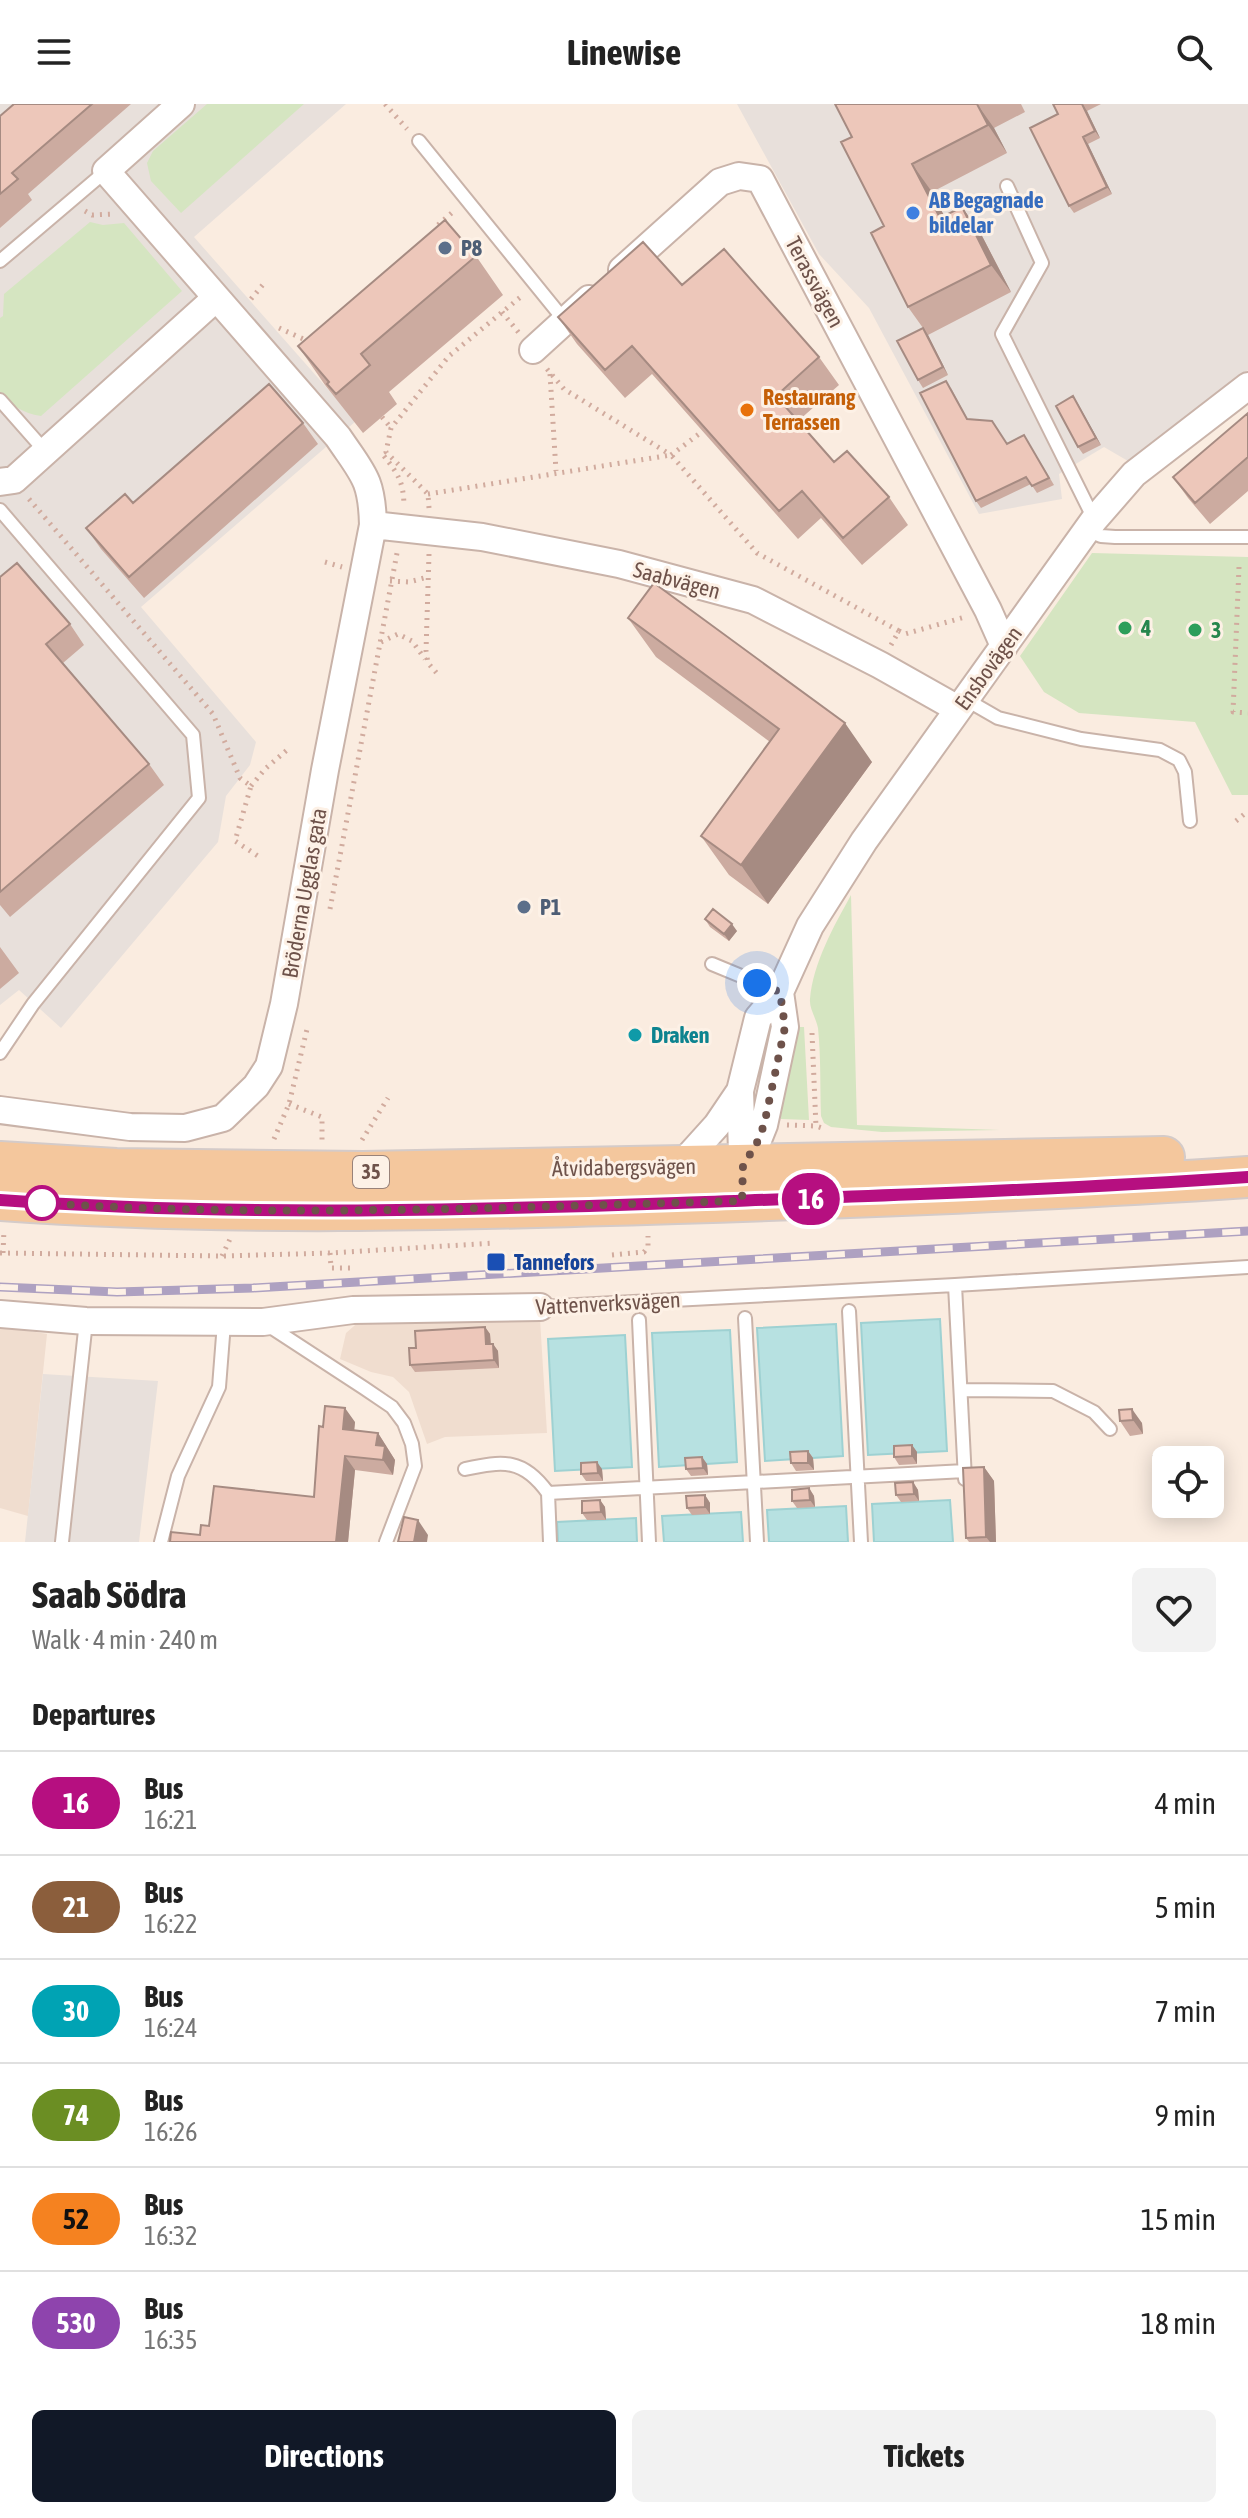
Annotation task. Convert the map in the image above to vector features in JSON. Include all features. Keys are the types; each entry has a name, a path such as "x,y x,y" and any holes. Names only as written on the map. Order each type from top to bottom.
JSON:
{"main road":[{"name":"Åtvidabergsvägen","path":"0,1162 241,1172 680,1166 743,1183 816,1164 1248,1155"},
{"name":"Åtvidabergsvägen","path":"2,1214 140,1208 347,1210 743,1183 1094,1188 1248,1177"}],"street":[{"path":"106,171 181,104"},
{"name":"Bröderna Ugglas gata","path":"0,1110 130,1127 185,1128 223,1118 256,1086 269,1066 284,1004 325,770 373,525 367,480 338,437 106,171"},
{"name":"Terassvägen","path":"533,350 720,182 739,176 760,179 988,610 1004,646"},
{"path":"0,482 14,480 216,298"},
{"name":"Ensbovägen","path":"743,1183 740,1091 758,1018 780,992 810,926 864,841 1090,525 1134,474 1248,386"},
{"name":"Saabvägen","path":"373,525 482,537 619,564 753,600 962,704"},
{"path":"743,1183 764,1125 785,1027 780,992"},
{"name":"Ensbovägen","path":"680,1166 717,1125 740,1091"},
{"name":"Vattenverksvägen","path":"0,1314 86,1321 224,1323 263,1322 353,1310 540,1307"}],"lane":[{"path":"419,141 565,321"},
{"path":"0,261 106,171"},
{"path":"1007,186 1042,263 1002,334 1090,525 1101,536 1248,537"},
{"path":"0,400 45,451"},
{"path":"0,510 193,735 199,798 33,1004 0,1053"},
{"path":"962,704 998,718 1081,739 1160,750 1179,760 1185,772 1190,821"},
{"path":"712,964 780,992"},
{"name":"Vattenverksvägen","path":"540,1307 1248,1267"},
{"path":"955,1285 966,1499"},
{"path":"849,1311 861,1542"},
{"path":"745,1318 757,1542"},
{"path":"639,1320 649,1542"},
{"path":"62,1542 86,1321"},
{"path":"263,1322 392,1407 404,1423 412,1444 415,1466 386,1542"},
{"path":"161,1542 178,1476 219,1387 224,1323"},
{"path":"962,1390 1053,1391 1094,1412 1110,1429"},
{"path":"465,1469 505,1462 528,1471 548,1493 550,1542"},
{"path":"548,1493 965,1471"}],"path":[{"path":"385,104 419,141"},
{"path":"428,663 428,494 386,452 391,428 449,356 536,284"},
{"path":"251,299 259,308"},
{"path":"502,312 564,389 671,455 757,553 905,634 988,610"},
{"path":"277,328 321,347"},
{"path":"550,373 556,472"},
{"path":"382,417 391,428"},
{"path":"428,494 671,455 703,431"},
{"path":"1239,567 1233,712 1248,713"},
{"path":"880,665 899,631"},
{"path":"380,642 398,634 412,641 440,677"},
{"path":"251,786 287,750"},
{"path":"1236,821 1248,811"},
{"path":"780,992 801,1008 811,1023 816,1164"},
{"path":"360,1144 388,1098"},
{"path":"289,1104 322,1117 322,1145"},
{"path":"2,1214 3,1253"},
{"path":"612,1255 644,1252 648,1247 648,1235"},
{"path":"330,1253 331,1268 355,1268"}],"shaded area":[{"path":"0,104 346,104 194,237 356,421 141,607 256,742 250,765 226,796 218,842 61,1028 19,990 0,1005"},
{"path":"737,104 1248,104 1248,370 1128,461 1104,447 1059,474 1062,499 979,514 869,308 819,254"},
{"path":"362,1319 540,1319 547,1433 445,1437 427,1444 409,1392 393,1377 340,1359 346,1333"},
{"path":"0,1326 47,1334 28,1516 0,1508"},
{"path":"43,1374 158,1381 139,1542 25,1542"}],"green space":[{"path":"207,104 304,104 181,213 151,181 147,163 153,151"},
{"path":"90,222 103,225 124,223 182,291 41,416 28,413 0,392 0,318 3,316 4,294"},
{"path":"1092,553 1248,557 1248,795 1232,795 1195,722 1079,713 1044,692 1020,656"},
{"path":"851,895 857,1125 1000,1130 882,1132 831,1127 824,1123 821,1116 818,1028 810,999 820,958"},
{"path":"796,1027 804,1027 809,1120 781,1119 779,1106"}],"water":[{"path":"940,1319 947,1451 868,1455 861,1323"},
{"path":"836,1324 843,1456 765,1461 757,1328"},
{"path":"730,1330 737,1462 659,1467 652,1333"},
{"path":"625,1335 632,1467 555,1471 548,1339"},
{"path":"950,1500 953,1542 874,1542 872,1504"},
{"path":"846,1506 848,1542 769,1542 767,1510"},
{"path":"741,1512 743,1542 664,1542 662,1516"},
{"path":"636,1518 637,1542 558,1542 557,1522"}],"building":[{"path":"14,104 92,104 12,173 18,179 0,194 0,116"},
{"name":"AB Begagnade bildelar","path":"835,104 977,104 988,125 912,164 940,218 962,207 991,265 908,307 871,233 884,226 841,142 852,137"},
{"path":"1053,104 1082,104 1095,131 1083,137 1107,187 1069,206 1030,128 1058,114"},
{"path":"445,220 476,256 361,354 370,365 336,394 298,346"},
{"name":"Restaurang Terrassen","path":"643,242 682,285 724,249 819,357 776,396 834,462 847,451 889,497 843,538 802,491 779,511 632,346 605,370 558,317"},
{"path":"923,328 943,367 918,380 897,341"},
{"path":"946,381 967,419 992,421 1007,444 1024,435 1049,478 1032,486 1026,477 976,501 920,393"},
{"path":"269,384 303,423 129,577 86,528 125,494 133,503"},
{"path":"1073,396 1096,438 1078,447 1056,406"},
{"path":"1248,413 1248,457 1195,503 1173,477"},
{"path":"17,563 70,624 46,644 149,764 0,892 0,577"},
{"path":"654,583 845,723 741,865 701,836 779,729 628,618"},
{"path":"713,909 732,924 724,934 705,919"},
{"path":"485,1327 486,1344 493,1344 494,1360 410,1365 409,1348 416,1348 415,1331"},
{"path":"325,1406 345,1408 343,1429 378,1433 376,1445 385,1446 383,1460 345,1456 336,1542 170,1542 171,1532 200,1535 201,1525 209,1526 214,1486 314,1497 319,1426 323,1427"},
{"path":"1132,1409 1133,1420 1120,1421 1119,1410"},
{"path":"912,1445 912,1456 894,1457 894,1446"},
{"path":"808,1451 808,1463 791,1463 790,1452"},
{"path":"702,1457 703,1468 686,1469 685,1458"},
{"path":"597,1462 598,1473 581,1474 581,1463"},
{"path":"984,1467 986,1537 966,1538 963,1468"},
{"path":"913,1482 914,1494 896,1495 895,1483"},
{"path":"809,1488 810,1500 792,1501 792,1490"},
{"path":"705,1495 705,1507 687,1508 686,1496"},
{"path":"600,1500 601,1512 582,1513 582,1501"},
{"path":"404,1517 418,1520 414,1542 398,1542"}],"railway":[{"path":"0,1287 117,1292 253,1288 1248,1231"}],"bus line":[{"name":"16","path":"0,1200 127,1208 498,1208 1094,1188 1248,1177"}],"place":[{"name":"AB Begagnade bildelar","path":"913,213"},
{"name":"P8","path":"445,248"},
{"name":"Restaurang Terrassen","path":"747,410"},
{"name":"4","path":"1125,628"},
{"name":"3","path":"1195,630"},
{"name":"P1","path":"524,907"},
{"name":"Draken","path":"635,1035"},
{"name":"Tannefors","path":"496,1262"}],"route":[{"path":"42,1203 148,1208 363,1210 742,1201 743,1165 764,1125 785,1027 780,992 757,983"}]}
